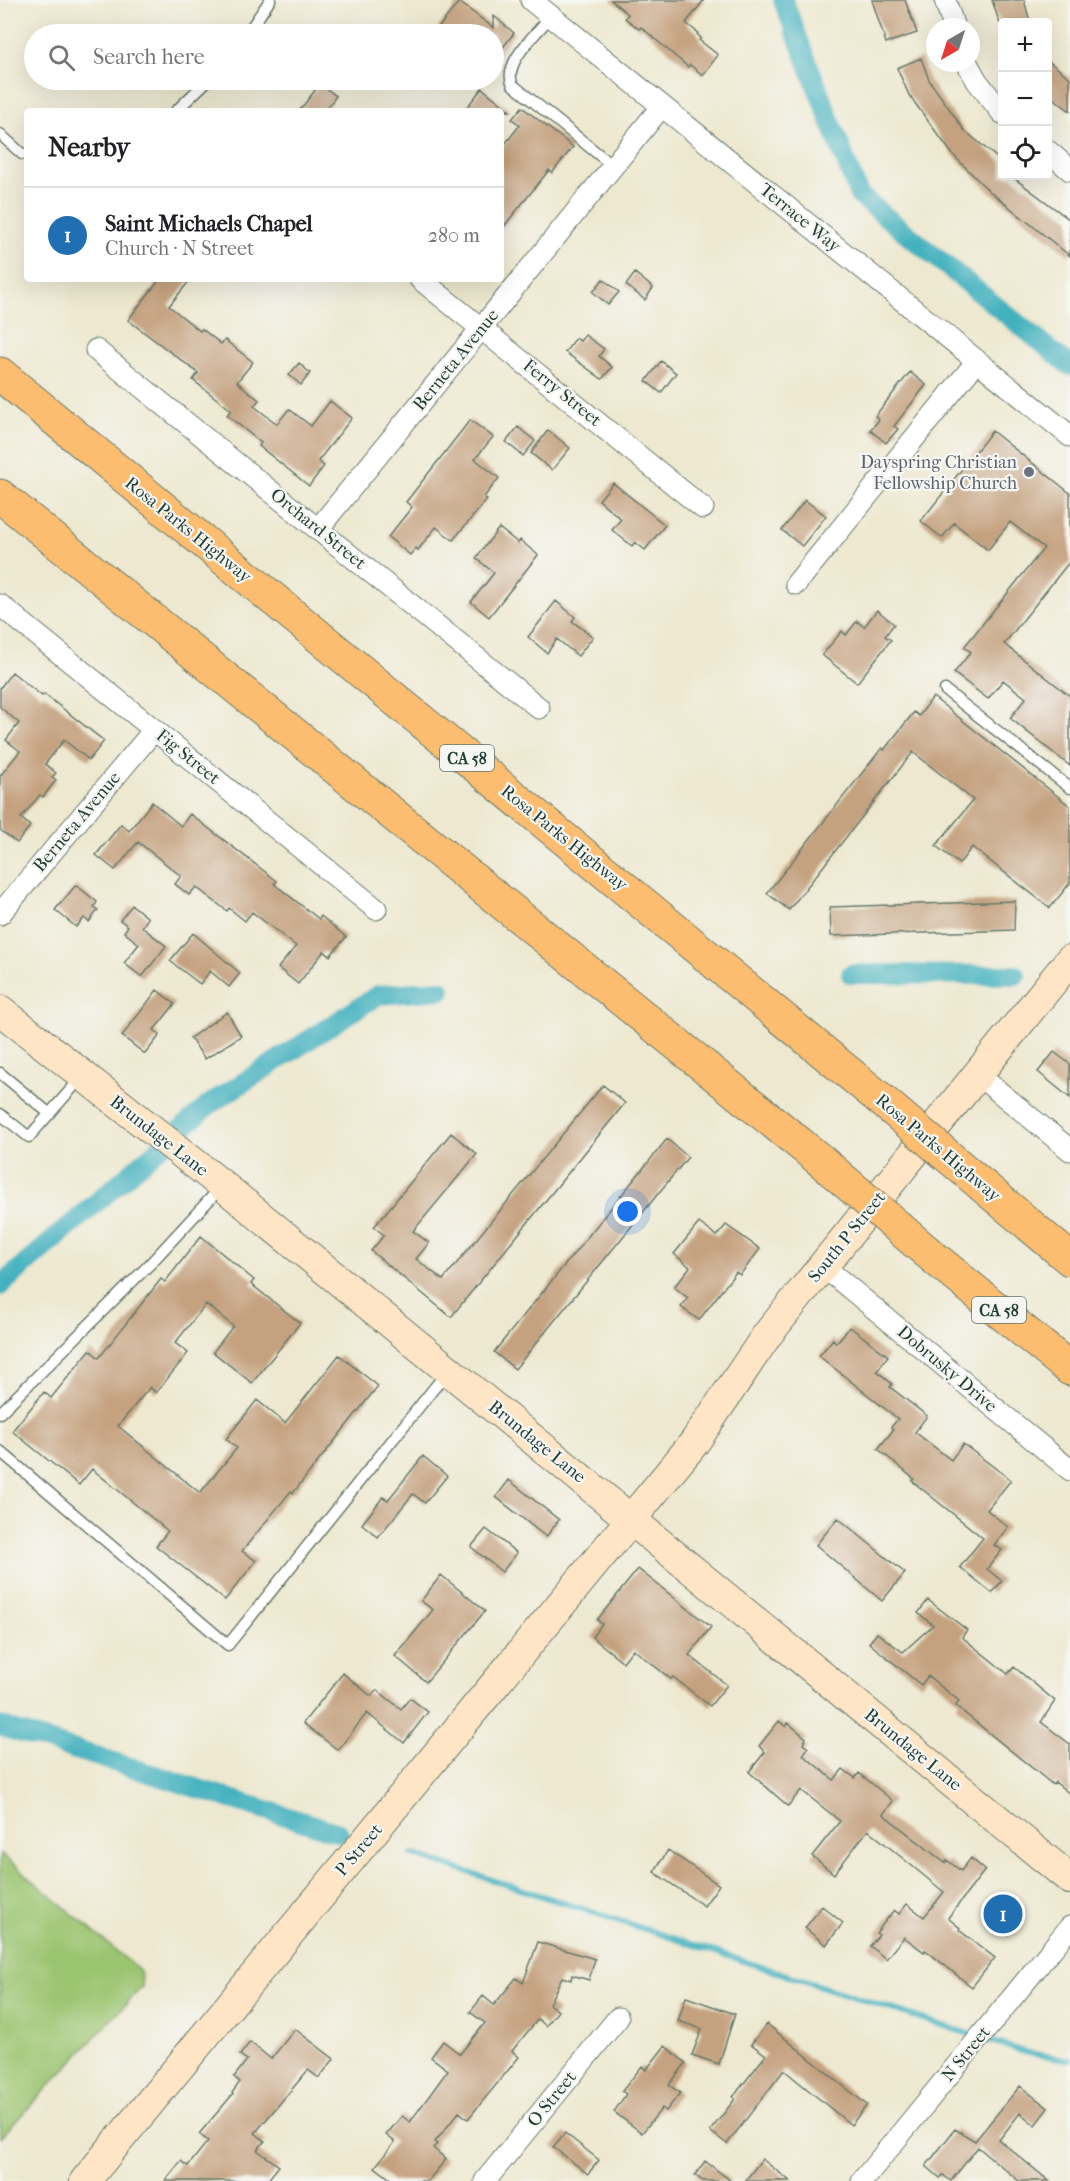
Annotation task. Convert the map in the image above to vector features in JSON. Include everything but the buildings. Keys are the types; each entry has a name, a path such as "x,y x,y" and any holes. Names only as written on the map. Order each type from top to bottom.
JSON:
{"highway":[{"path":"0,364 55,420"},
{"name":"Rosa Parks Highway","path":"0,374 878,1096 1070,1259"},
{"name":"CA 58","path":"0,496 820,1160 927,1252 1070,1369"}],"street":[{"name":"Terrace Way","path":"531,0 1070,436"},
{"path":"945,0 951,18"},
{"path":"972,72 998,108"},
{"name":"Berneta Avenue","path":"318,529 662,106"},
{"path":"1052,155 1070,170"},
{"name":"Ferry Street","path":"424,282 703,508"},
{"name":"Orchard Street","path":"96,350 539,708"},
{"path":"796,584 977,361"},
{"name":"Fig Street","path":"0,605 376,909"},
{"name":"Berneta Avenue","path":"0,914 154,730"},
{"name":"South P Street","path":"632,1519 694,1443 767,1335 1070,960"},
{"name":"Brundage Lane","path":"1,1012 222,1185 1070,1879"},
{"path":"977,1074 1070,1150"},
{"name":"Dobrusky Drive","path":"824,1267 1070,1470"},
{"name":"P Street","path":"86,2181 632,1519"},
{"name":"N Street","path":"871,2178 963,2057 1070,1927"},
{"name":"O Street","path":"485,2181 618,2018"}],"lane":[{"path":"254,24 270,0"},
{"path":"550,16 516,57 511,65 509,79 513,85 613,166"},
{"path":"179,108 198,90"},
{"path":"0,135 24,154"},
{"path":"945,690 1070,788"},
{"path":"0,1073 50,1114"},
{"path":"0,1114 29,1137 83,1076"},
{"path":"0,1413 149,1265 222,1185"},
{"path":"0,1451 228,1645 449,1370"}],"green space":[{"path":"0,1853 140,1971 142,1987 0,2138"}],"waterway":[{"path":"783,0 859,195 1070,366"},
{"path":"851,974 1016,975"},
{"path":"0,1286 210,1104 378,995 441,990"},
{"path":"0,1726 339,1833"},
{"path":"412,1854 1028,2053 1070,2060"}],"place":[{"name":"Dayspring Christian Fellowship Church","path":"1029,472"},
{"name":"Saint Michaels Chapel","path":"1003,1914"}]}
